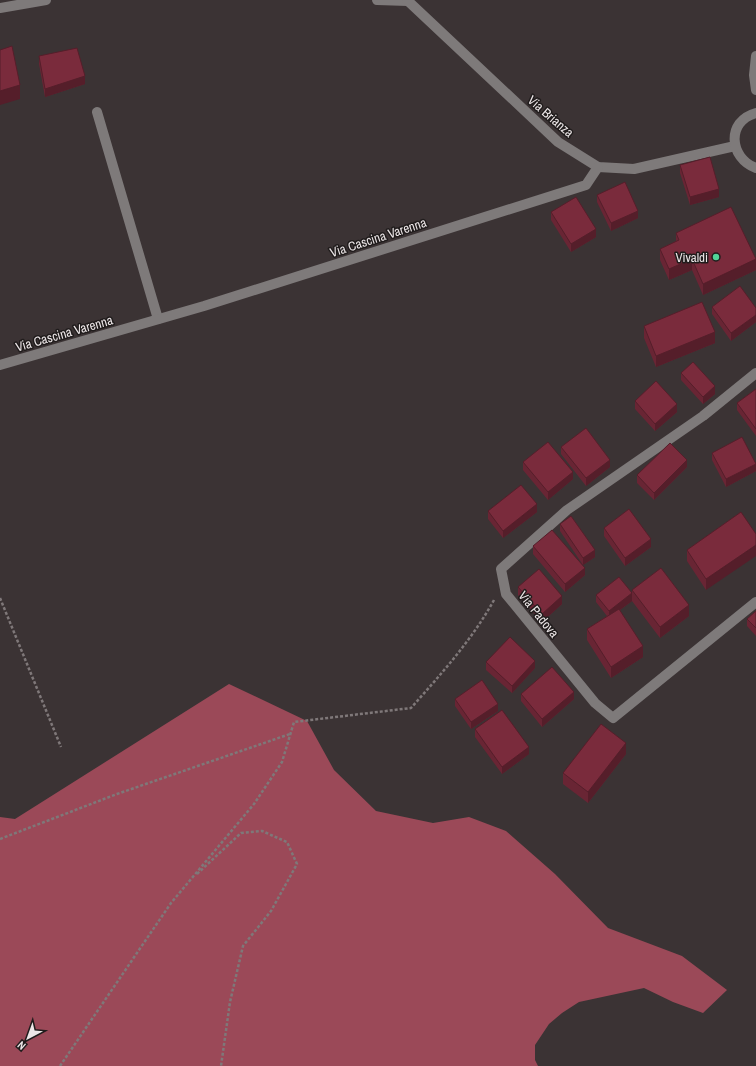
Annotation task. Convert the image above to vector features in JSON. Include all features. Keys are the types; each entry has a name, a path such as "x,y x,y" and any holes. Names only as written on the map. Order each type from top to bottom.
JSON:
{"street":[{"path":"0,8 46,0"},
{"path":"377,0 407,1"},
{"name":"Via Brianza","path":"407,1 558,142 598,167 634,169 735,146"},
{"path":"756,56 754,75 756,90"},
{"path":"97,112 158,319"},
{"path":"756,113 745,118 736,131 734,138 738,154 743,161 756,168"},
{"name":"Via Cascina Varenna","path":"0,365 204,306 586,185 598,167"},
{"path":"503,581 501,569 567,510 703,416 756,373"},
{"name":"Via Padova","path":"503,581 506,594 595,703 613,718 756,602"}],"path":[{"path":"60,1066 171,903 254,804 282,762 294,722 411,708 450,663 483,620 503,581"},
{"path":"0,598 61,748"},
{"path":"0,839 117,794 291,734"},
{"path":"190,881 241,834 262,831 287,842 298,864 270,911 243,946 230,1002 221,1066"}],"shaded area":[{"path":"229,684 307,721 334,770 376,811 433,823 469,817 506,831 555,874 608,928 682,956 727,990 703,1013 673,1002 644,988 579,1002 549,1024 535,1045 535,1060 538,1066 0,1066 0,817 15,819"}],"building":[{"path":"12,46 20,85 0,91 0,50"},
{"path":"77,48 85,76 45,89 39,56"},
{"path":"710,157 719,189 690,197 680,165"},
{"path":"625,182 638,211 611,223 597,195"},
{"path":"576,197 596,229 571,244 551,212"},
{"path":"731,207 756,259 703,284 692,259 669,269 660,249 679,240 676,233"},
{"path":"740,286 756,308 756,315 731,333 712,307"},
{"path":"702,302 715,332 656,356 644,326"},
{"path":"693,362 715,386 703,397 681,373"},
{"path":"656,381 677,404 655,424 635,401"},
{"path":"756,389 756,429 737,403"},
{"path":"586,428 610,460 586,478 561,447"},
{"path":"742,437 756,464 726,479 712,453"},
{"path":"548,442 573,472 548,492 523,462"},
{"path":"670,443 687,460 654,493 637,475"},
{"path":"521,485 537,504 503,531 488,511"},
{"path":"629,509 651,539 625,558 604,528"},
{"path":"741,512 756,534 756,545 706,579 687,550"},
{"path":"571,516 595,550 583,558 560,524"},
{"path":"552,530 585,568 565,584 533,546"},
{"path":"661,568 689,605 660,627 632,590"},
{"path":"539,569 562,596 542,614 518,587"},
{"path":"619,577 632,593 609,611 596,595"},
{"path":"619,609 643,646 611,667 587,629"},
{"path":"756,611 756,628 747,619"},
{"path":"510,637 535,661 512,686 486,662"},
{"path":"552,667 574,692 542,719 521,694"},
{"path":"482,680 498,704 471,722 455,699"},
{"path":"502,710 529,747 502,767 475,729"},
{"path":"601,724 626,743 588,792 563,773"}],"place":[{"name":"Vivaldi","path":"716,257"}]}
